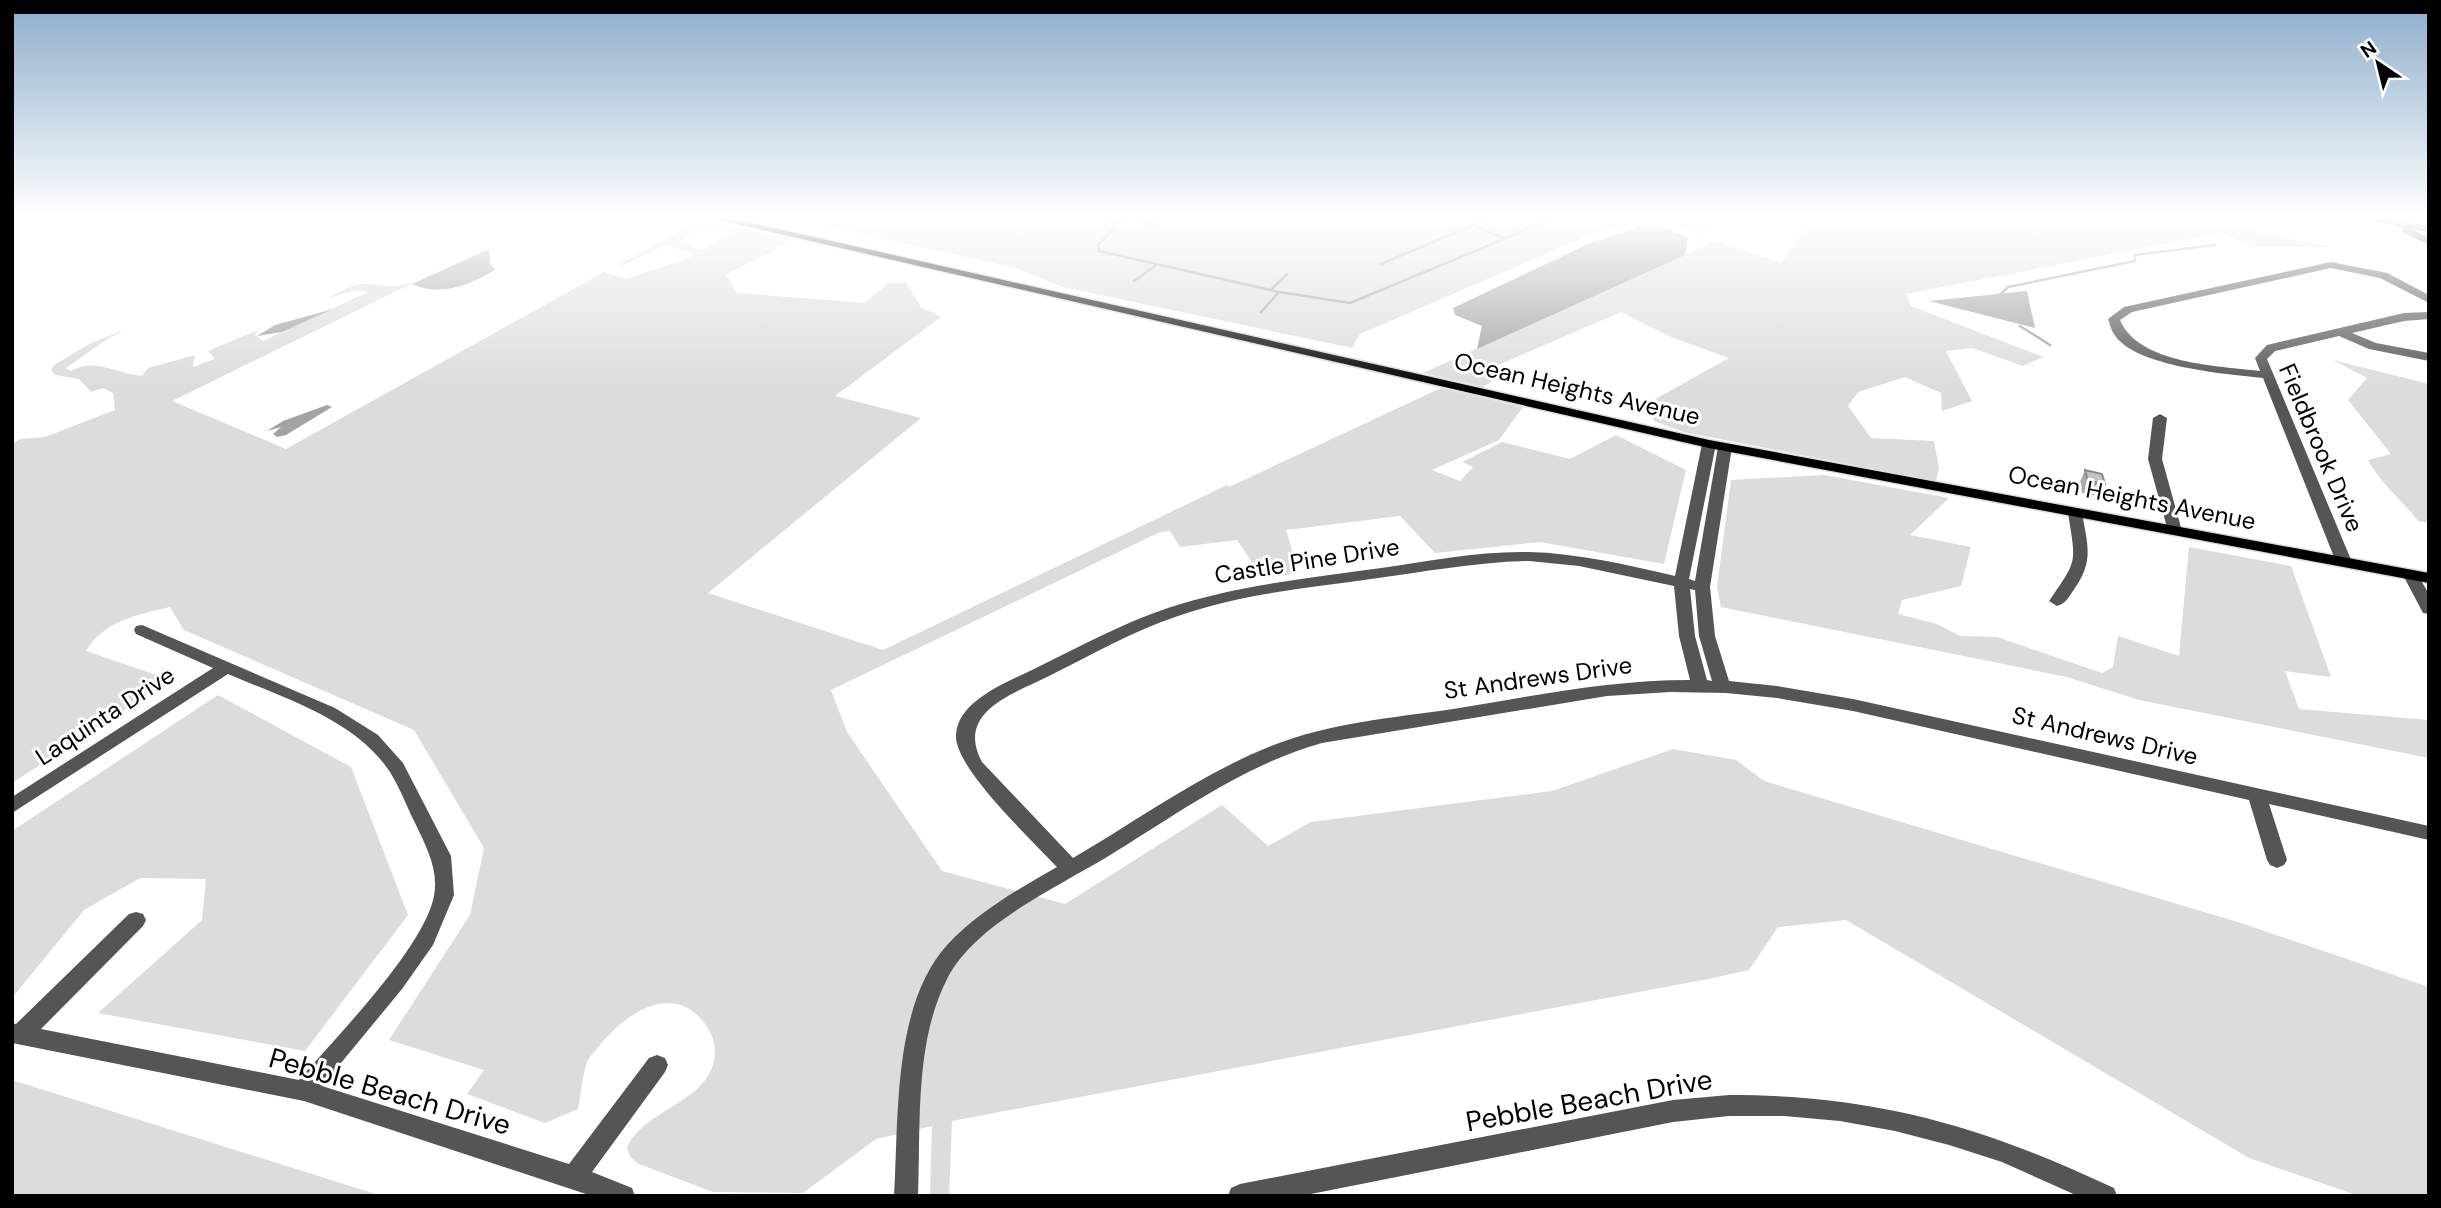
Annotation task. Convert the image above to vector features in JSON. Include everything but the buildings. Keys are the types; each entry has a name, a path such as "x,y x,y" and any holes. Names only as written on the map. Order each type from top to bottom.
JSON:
{"main road":[{"name":"Ocean Heights Avenue","path":"968,275 1717,446 2429,578"}],"street":[{"path":"2266,375 2178,362 2152,355 2125,340 2114,319 2128,309 2282,275"},
{"path":"2384,275 2429,300"},
{"name":"Fieldbrook Drive","path":"2344,562 2316,496 2295,434 2261,360 2266,351 2404,317 2429,315"},
{"path":"2341,332 2373,346 2429,357"},
{"path":"2160,418 2155,459 2175,531"},
{"path":"1700,686 1687,636 1681,582 1717,446"},
{"path":"1717,446 1702,587 1707,636 1723,688"},
{"path":"2057,601 2081,570 2083,558 2075,513"},
{"name":"Castle Pine Drive","path":"1071,869 975,766 968,757 964,733 968,721 976,711 1005,691 1134,627 1176,611 1253,590 1486,559 1570,560 1702,587"},
{"path":"2410,575 2429,609"},
{"path":"142,630 329,712 372,739 397,768 441,856 442,902 426,939 395,983 304,1091"},
{"name":"Laquinta Drive","path":"12,806 225,668"},
{"name":"St Andrews Drive","path":"906,1196 917,1047 929,993 955,951 976,931 1071,869 1250,763 1337,733 1566,697 1643,688 1723,688 1807,696 1853,705 2429,833"},
{"path":"2257,795 2277,860"},
{"path":"16,1034 136,920"},
{"name":"Pebble Beach Drive","path":"16,1034 304,1091 574,1177 624,1196"},
{"path":"574,1177 657,1065"},
{"name":"Pebble Beach Drive","path":"1240,1196 1672,1111 1754,1105 1857,1112 1928,1127 2038,1164 2105,1196"}],"shaded area":[{"path":"431,275 484,275 455,288 423,288 412,284"},
{"path":"598,275 615,275 626,279 637,275 726,275 737,293 865,303 888,283 906,283 921,307 941,317 835,396 921,418 708,593 883,650 1227,485 1229,487 1441,388 1523,407 1499,440 1432,470 1460,481 1473,467 1462,462 1502,442 1570,459 1616,435 1686,470 1664,564 1540,542 1435,553 1400,516 1286,530 1299,573 1263,578 1237,540 1180,547 1170,531 1160,532 831,690 847,732 942,871 1065,904 1222,805 1268,846 1311,822 1552,791 1673,749 1736,760 1764,781 2241,923 2429,987 2429,1196 2359,1196 2249,1158 1846,920 1778,927 1749,970 952,1121 949,1196 930,1196 932,1126 876,1139 803,1193 713,1192 639,1164 631,1158 627,1148 636,1134 692,1093 704,1081 712,1067 715,1049 709,1030 689,1009 676,1004 662,1003 648,1007 634,1014 610,1034 587,1062 578,1109 545,1123 467,1094 484,1070 389,1040 470,915 484,848 414,730 184,630 170,607 123,620 102,632 86,651 171,680 12,783 12,444 20,439 45,437 115,410 113,393 103,388 91,392 79,379 55,375 51,370 54,365 91,343 127,329 109,338 66,368 71,371 80,367 97,366 142,376 148,368 195,355 193,367 215,359 208,351 258,330 255,335 263,341 368,292 356,290 325,299 349,287 358,284 399,286 415,282 172,401 286,449"},
{"path":"1034,275 1496,275 1360,334 1352,348 1063,287"},
{"path":"1522,275 1640,275 1477,349 1482,326 1455,315 1453,308"},
{"path":"1639,275 2002,275 1906,294 1911,306 2043,357 2023,366 1972,348 1946,351 1972,401 1942,411 1941,393 1905,377 1858,392 1848,406 1871,438 1934,441 1939,468 1936,481 1683,432 1654,421 1650,402 1729,358 1671,337 1621,312 1482,372 1494,380 1483,387 1423,373"},
{"path":"2027,291 2035,328 1929,301"},
{"path":"333,309 282,332 257,336 275,325"},
{"path":"2333,360 2429,384 2429,523 2418,521 2379,477 2368,460 2391,454 2348,400 2367,378"},
{"path":"327,405 332,407 286,435 277,437 273,434 281,427 267,431 283,421"},
{"path":"1824,475 1949,498 1910,535 1971,547 1961,586 1902,600 1898,614 1937,624 1960,636 1997,637 2102,673 2113,667 2118,636 2179,656 2189,547 2291,566 2331,677 2285,671 2299,709 2429,720 2429,758 2139,700 2067,677 1721,607 1717,587 1731,480"},
{"path":"218,695 351,767 408,915 305,1051 98,1013 202,920 206,879 140,878 84,910 12,998 12,831"},
{"path":"12,1080 382,1196 12,1196"}],"waterway":[{"path":"1134,281 1142,275"},
{"path":"1206,275 1279,292 1350,303 1416,275"},
{"path":"1271,290 1286,275"},
{"path":"1999,296 2008,287 2065,275"},
{"path":"1261,312 1278,293"},
{"path":"2020,326 2050,345"}]}
